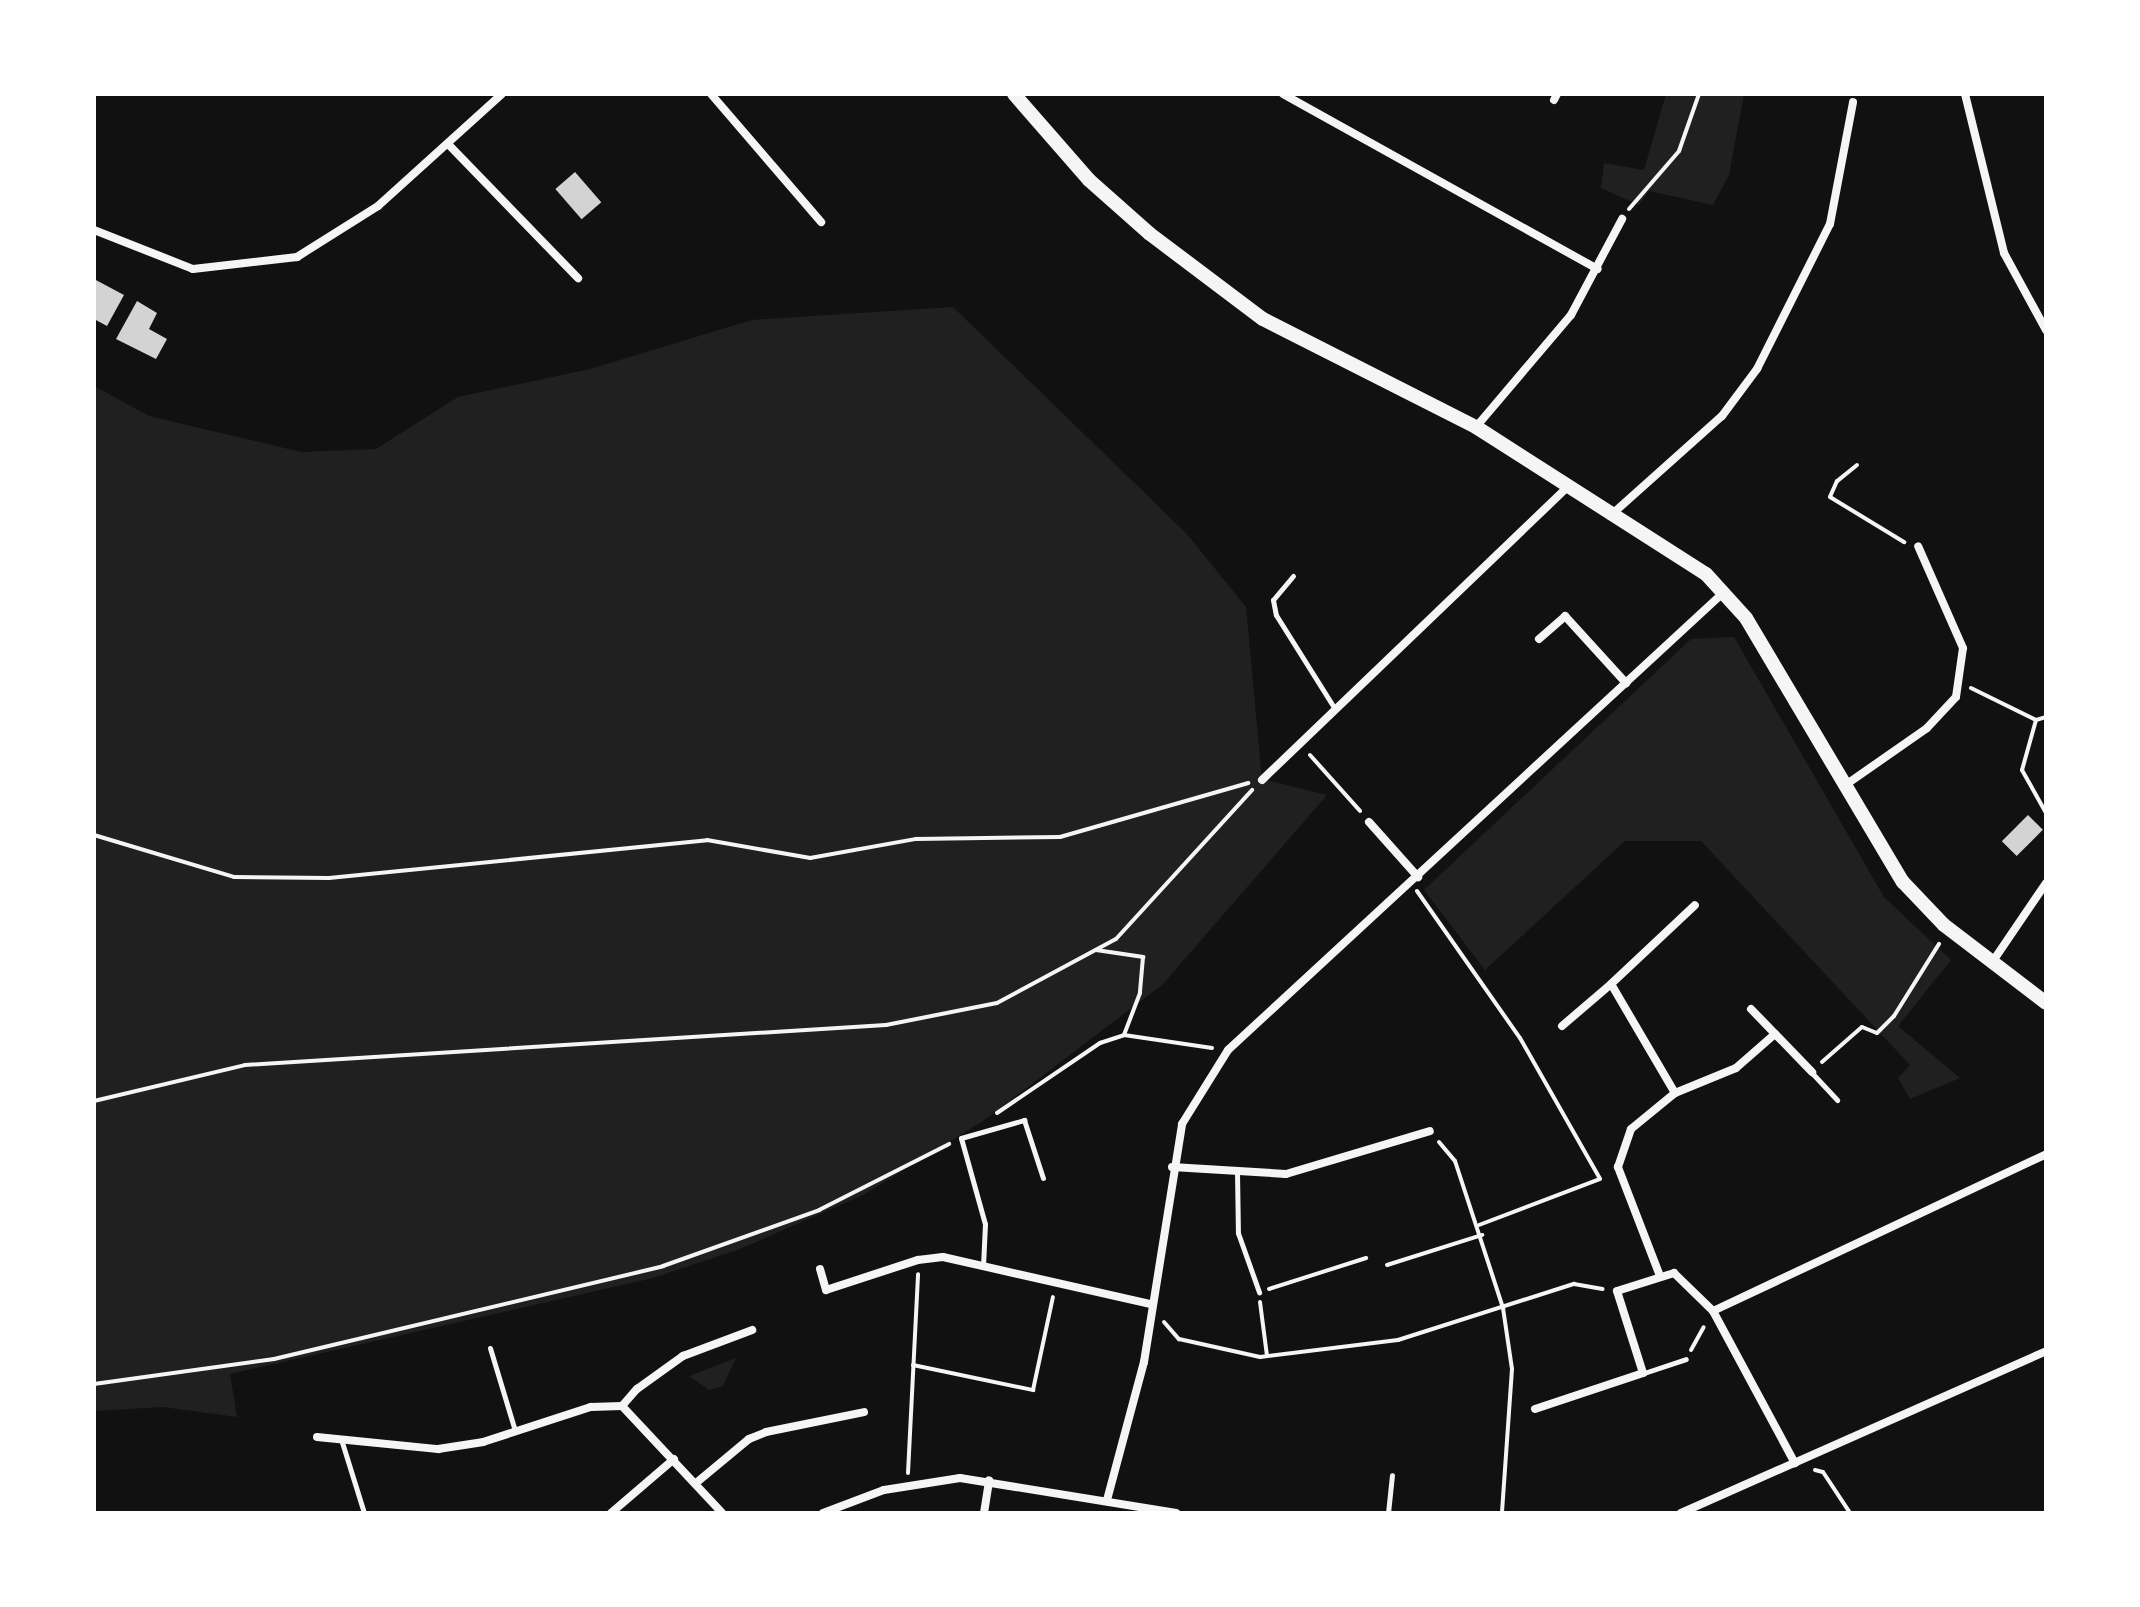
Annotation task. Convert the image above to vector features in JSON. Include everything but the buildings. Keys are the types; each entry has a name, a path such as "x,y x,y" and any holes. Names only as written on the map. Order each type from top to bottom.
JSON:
{"main road":[{"path":"1014,94 1099,189 1263,319 1476,427 1609,516 1686,558 1724,592 1746,618 1903,882 1948,929 2046,1003"}],"street":[{"path":"94,230 193,269 297,257 378,206 502,94"},
{"path":"711,94 821,222"},
{"path":"1283,94 1598,269"},
{"path":"1965,94 2004,253 2046,330"},
{"path":"1609,516 1722,416 1757,369 1830,224 1853,102"},
{"path":"448,144 578,278"},
{"path":"1476,427 1571,315 1622,219"},
{"path":"1262,780 1566,488"},
{"path":"1844,786 1927,728 1956,697 1963,648 1918,546"},
{"path":"1107,1500 1144,1362 1150,1304 1182,1124 1228,1050 1724,592"},
{"path":"1539,639 1565,616 1626,683"},
{"path":"1369,822 1415,880"},
{"path":"1991,964 2046,883"},
{"path":"1562,1026 1695,905"},
{"path":"1611,984 1675,1093"},
{"path":"1751,1009 1812,1072"},
{"path":"1660,1276 1620,1172 1631,1129 1675,1093 1736,1068 1775,1034"},
{"path":"1172,1167 1286,1174 1430,1131"},
{"path":"1713,1311 2046,1154"},
{"path":"820,1269 826,1290 918,1260 943,1257 1055,1285 1150,1304"},
{"path":"1535,1409 1643,1373 1617,1291 1674,1273 1713,1311 1795,1463"},
{"path":"317,1437 438,1449 515,1432 591,1407 622,1406 637,1389 683,1356 752,1330"},
{"path":"1681,1513 2046,1351"},
{"path":"622,1406 722,1513"},
{"path":"696,1483 749,1439 766,1432 864,1412"},
{"path":"609,1512 674,1459"},
{"path":"984,1513 989,1480"},
{"path":"823,1513 909,1484 989,1480 1176,1513"}],"lane":[{"path":"1293,576 1273,600 1276,615 1335,710"},
{"path":"1812,1072 1837,1100"},
{"path":"983,1267 985,1224 961,1138 1024,1120 1043,1178"},
{"path":"1237,1171 1238,1233 1259,1292"},
{"path":"490,1348 515,1432"},
{"path":"1643,1373 1686,1359"},
{"path":"341,1439 364,1513"},
{"path":"1388,1513 1392,1475"}],"path":[{"path":"1622,219 1679,151 1699,94"},
{"path":"1857,465 1837,481 1830,497 1895,540 1918,546"},
{"path":"1958,682 2036,720 2046,717"},
{"path":"2036,720 2022,770 2046,813"},
{"path":"1300,744 1369,822"},
{"path":"94,835 234,877 329,878 707,840 810,858 916,839 1060,837 1262,780"},
{"path":"94,1101 245,1065 886,1025 997,1003 1116,939 1262,780"},
{"path":"1415,880 1520,1038 1600,1179"},
{"path":"1812,1072 1862,1027 1877,1033 1894,1016 1948,929"},
{"path":"1096,950 1143,957 1140,993 1124,1035"},
{"path":"994,1115 1100,1043 1124,1035 1228,1050"},
{"path":"1430,1131 1455,1161 1506,1307 1512,1369 1502,1513"},
{"path":"94,1384 274,1359 663,1266 819,1210 961,1138"},
{"path":"1479,1225 1620,1172"},
{"path":"1387,1265 1482,1235"},
{"path":"1267,1356 1259,1292 1366,1258"},
{"path":"909,1484 918,1260"},
{"path":"1150,1304 1179,1339 1267,1356 1398,1340 1574,1284 1617,1291"},
{"path":"913,1365 1033,1390 1055,1285"},
{"path":"1686,1359 1713,1311"},
{"path":"1795,1463 1823,1472 1850,1513"}],"shaded area":[{"path":"1666,94 1744,94 1729,175 1713,205 1649,191 1639,205 1601,188 1604,163 1644,170"},
{"path":"953,307 1186,533 1246,607 1262,779 1327,795 1163,984 983,1121 863,1195 740,1249 653,1278 230,1374 237,1417 163,1407 94,1411 94,386 149,416 301,452 376,449 458,397 590,369 752,320"},
{"path":"1734,637 1884,897 1951,960 1898,1026 1960,1078 1910,1099 1898,1078 1910,1065 1701,841 1625,841 1485,970 1424,890 1691,639"},
{"path":"736,1358 723,1386 709,1390 689,1376"}]}
